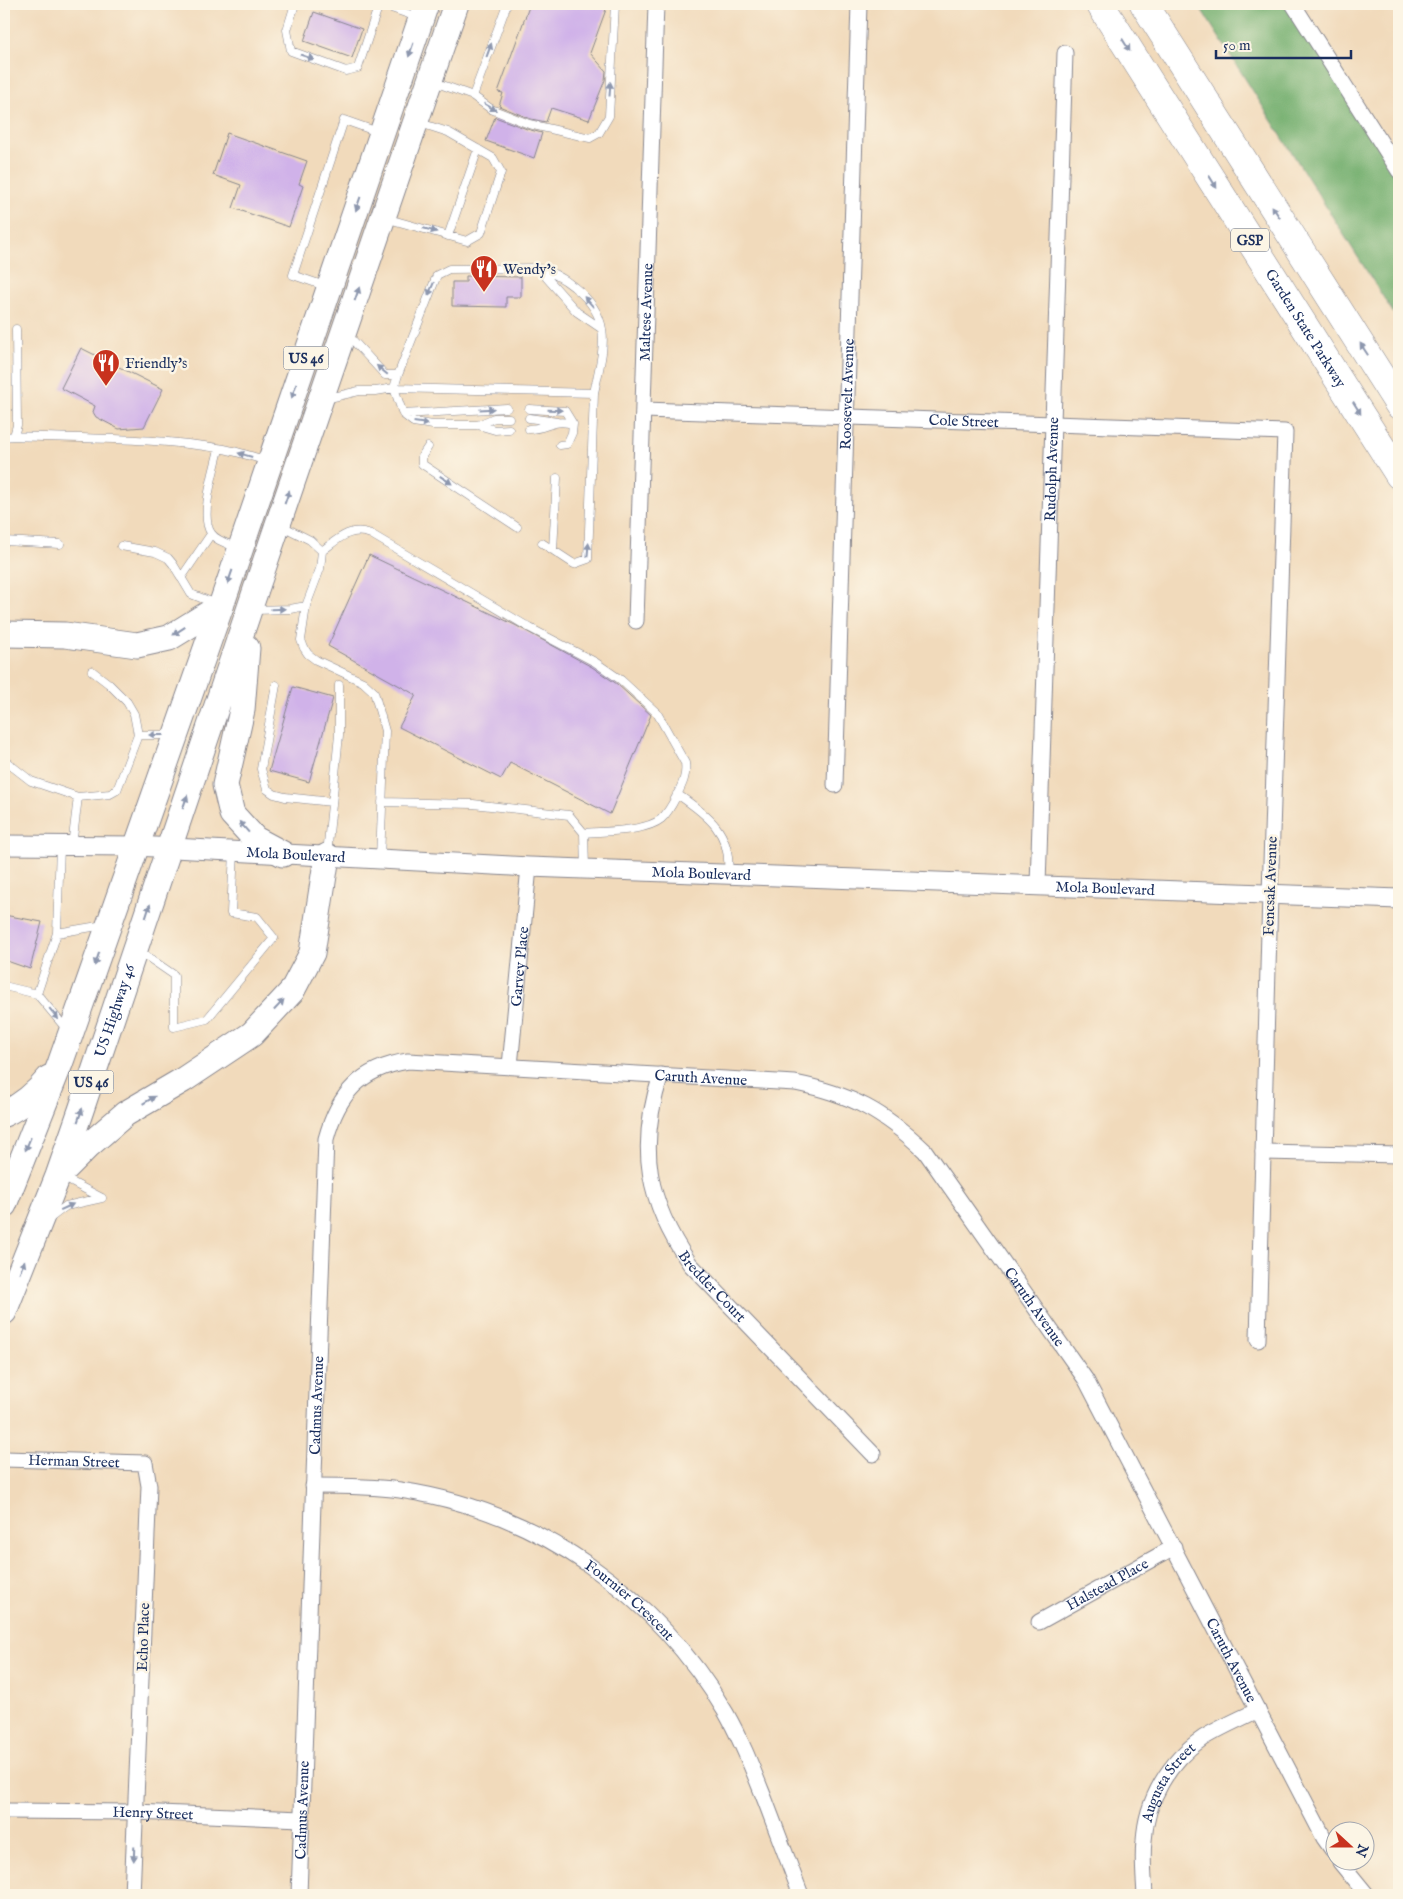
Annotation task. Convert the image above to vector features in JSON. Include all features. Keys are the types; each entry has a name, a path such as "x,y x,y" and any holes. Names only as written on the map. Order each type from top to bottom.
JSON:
{"highway":[{"name":"US 46","path":"169,848 456,4"},
{"name":"Garden State Parkway","path":"1100,4 1399,475"},
{"name":"GSP","path":"1144,4 1399,405"},
{"path":"1154,4 1203,97"},
{"name":"US 46","path":"4,1205 60,1064 109,925 174,735 221,606 424,11"},
{"path":"4,634 65,635 137,645 168,638 221,606"},
{"path":"250,610 242,710 225,785 232,814 255,840 283,854"},
{"name":"US Highway 46","path":"4,1312 58,1176 169,848"},
{"path":"58,1176 89,1145 125,1114 183,1080 252,1034 292,991 312,953 327,856"},
{"path":"4,1114 19,1107 38,1092 60,1064"}],"street":[{"name":"Maltese Avenue","path":"636,621 656,4"},
{"name":"Roosevelt Avenue","path":"835,785 859,4"},
{"path":"1293,4 1399,170"},
{"name":"Rudolph Avenue","path":"1038,885 1065,53"},
{"name":"Cole Street","path":"644,410 1285,432"},
{"name":"Fencsak Avenue","path":"1258,1340 1285,432"},
{"name":"Mola Boulevard","path":"4,845 136,846 529,867 1399,899"},
{"name":"Garvey Place","path":"510,1066 529,867"},
{"name":"Cadmus Avenue","path":"299,1895 326,1139 332,1117 345,1095 360,1080 376,1070 397,1062 408,1061 510,1066"},
{"name":"Caruth Avenue","path":"510,1066 795,1084 824,1089 851,1099 881,1114 905,1132 925,1151 1086,1380 1326,1841"},
{"name":"Bredder Court","path":"661,1075 648,1126 648,1152 651,1181 659,1210 673,1240 690,1264 873,1454"},
{"path":"1263,1152 1399,1155"},
{"name":"Herman Street","path":"4,1459 145,1463"},
{"name":"Echo Place","path":"132,1895 149,1486 145,1463"},
{"name":"Fournier Crescent","path":"313,1486 362,1486 401,1490 485,1511 528,1529 570,1552 609,1578 645,1609 677,1643 701,1674 727,1714 748,1756 801,1895"},
{"name":"Halstead Place","path":"1040,1622 1174,1547"},
{"name":"Augusta Street","path":"1145,1895 1144,1842 1147,1819 1154,1797 1166,1775 1184,1754 1204,1738 1258,1710"},
{"name":"Henry Street","path":"4,1811 135,1812 301,1819"},
{"path":"1348,1872 1367,1895"}],"lane":[{"path":"295,4 286,30 291,51 346,71 358,68 380,4 424,11"},
{"path":"472,96 507,4"},
{"path":"430,80 472,96 491,109 529,124 590,138 599,133 609,116 614,4"},
{"path":"330,288 293,276 344,120 382,133"},
{"path":"383,217 467,241 481,233 502,172 493,158 478,149 448,132 416,122"},
{"path":"448,236 478,149"},
{"path":"510,430 494,430 478,425 433,425 413,422 403,414 394,388 398,375 437,275 450,268 548,270 564,279 580,292 596,310 602,329 603,347 594,393 588,558 574,564 542,543"},
{"path":"539,269 578,312 602,329"},
{"path":"14,436 17,425 16,329"},
{"path":"344,330 385,375 398,375"},
{"path":"321,400 359,392 394,388 594,393"},
{"path":"403,414 507,408"},
{"path":"560,445 567,444 572,433 573,424 565,411 529,413 557,422 573,424"},
{"path":"478,425 494,418 509,418"},
{"path":"529,429 539,429 557,422"},
{"path":"4,437 140,441 219,449 270,462"},
{"path":"428,447 422,456 422,464 517,527"},
{"path":"219,449 206,510 208,527 211,534 216,538 240,549"},
{"path":"553,550 557,478"},
{"path":"278,524 310,540 322,551"},
{"path":"380,859 385,731 374,692 363,682 316,660 308,654 302,640 306,606 320,569 322,551 349,532 356,531 371,534 530,628 606,669 635,692 656,713 685,763 685,776 668,810 660,820 639,828 584,833"},
{"path":"181,578 211,534"},
{"path":"4,541 60,544"},
{"path":"121,546 155,552 168,558 191,594 221,606"},
{"path":"250,610 290,609 306,606"},
{"path":"4,760 32,781 78,797 110,794 117,790 138,735 134,714 127,702 109,684 92,671"},
{"path":"276,685 261,769 267,789 274,794 285,797 332,802"},
{"path":"327,856 339,734 339,685"},
{"path":"138,735 174,735"},
{"path":"677,794 699,809 719,830 728,850 728,874"},
{"path":"37,994 58,933 66,846 78,797"},
{"path":"382,802 473,804 569,814 584,833 585,869"},
{"path":"136,948 174,975 174,1028 207,1019 274,938 257,917 231,913 234,852"},
{"path":"58,933 109,925"},
{"path":"4,986 37,994 70,1034"},
{"path":"37,1229 66,1206 102,1198 58,1176"}],"green space":[{"path":"1198,4 1296,4 1399,165 1399,322"}],"building":[{"path":"530,4 608,4 590,53 606,71 605,80 589,120 551,108 546,122 531,119 499,106 503,93 498,92"},
{"path":"314,12 362,29 352,58 304,41"},
{"path":"495,117 542,133 534,158 486,141"},
{"path":"227,133 307,161 299,184 303,186 289,227 233,208 241,185 213,175"},
{"path":"466,276 521,277 521,297 506,297 506,307 452,306 452,282 466,282"},
{"path":"81,348 163,389 144,427 119,429 96,417 93,412 95,406 61,388"},
{"path":"369,555 515,625 592,667 617,684 651,715 610,814 510,763 501,779 399,727 416,695 328,646"},
{"path":"293,687 333,698 309,782 269,771"},
{"path":"4,915 42,922 30,969 4,960"}],"place":[{"name":"Wendy's","path":"484,293"},
{"name":"Friendly's","path":"106,387"}]}
